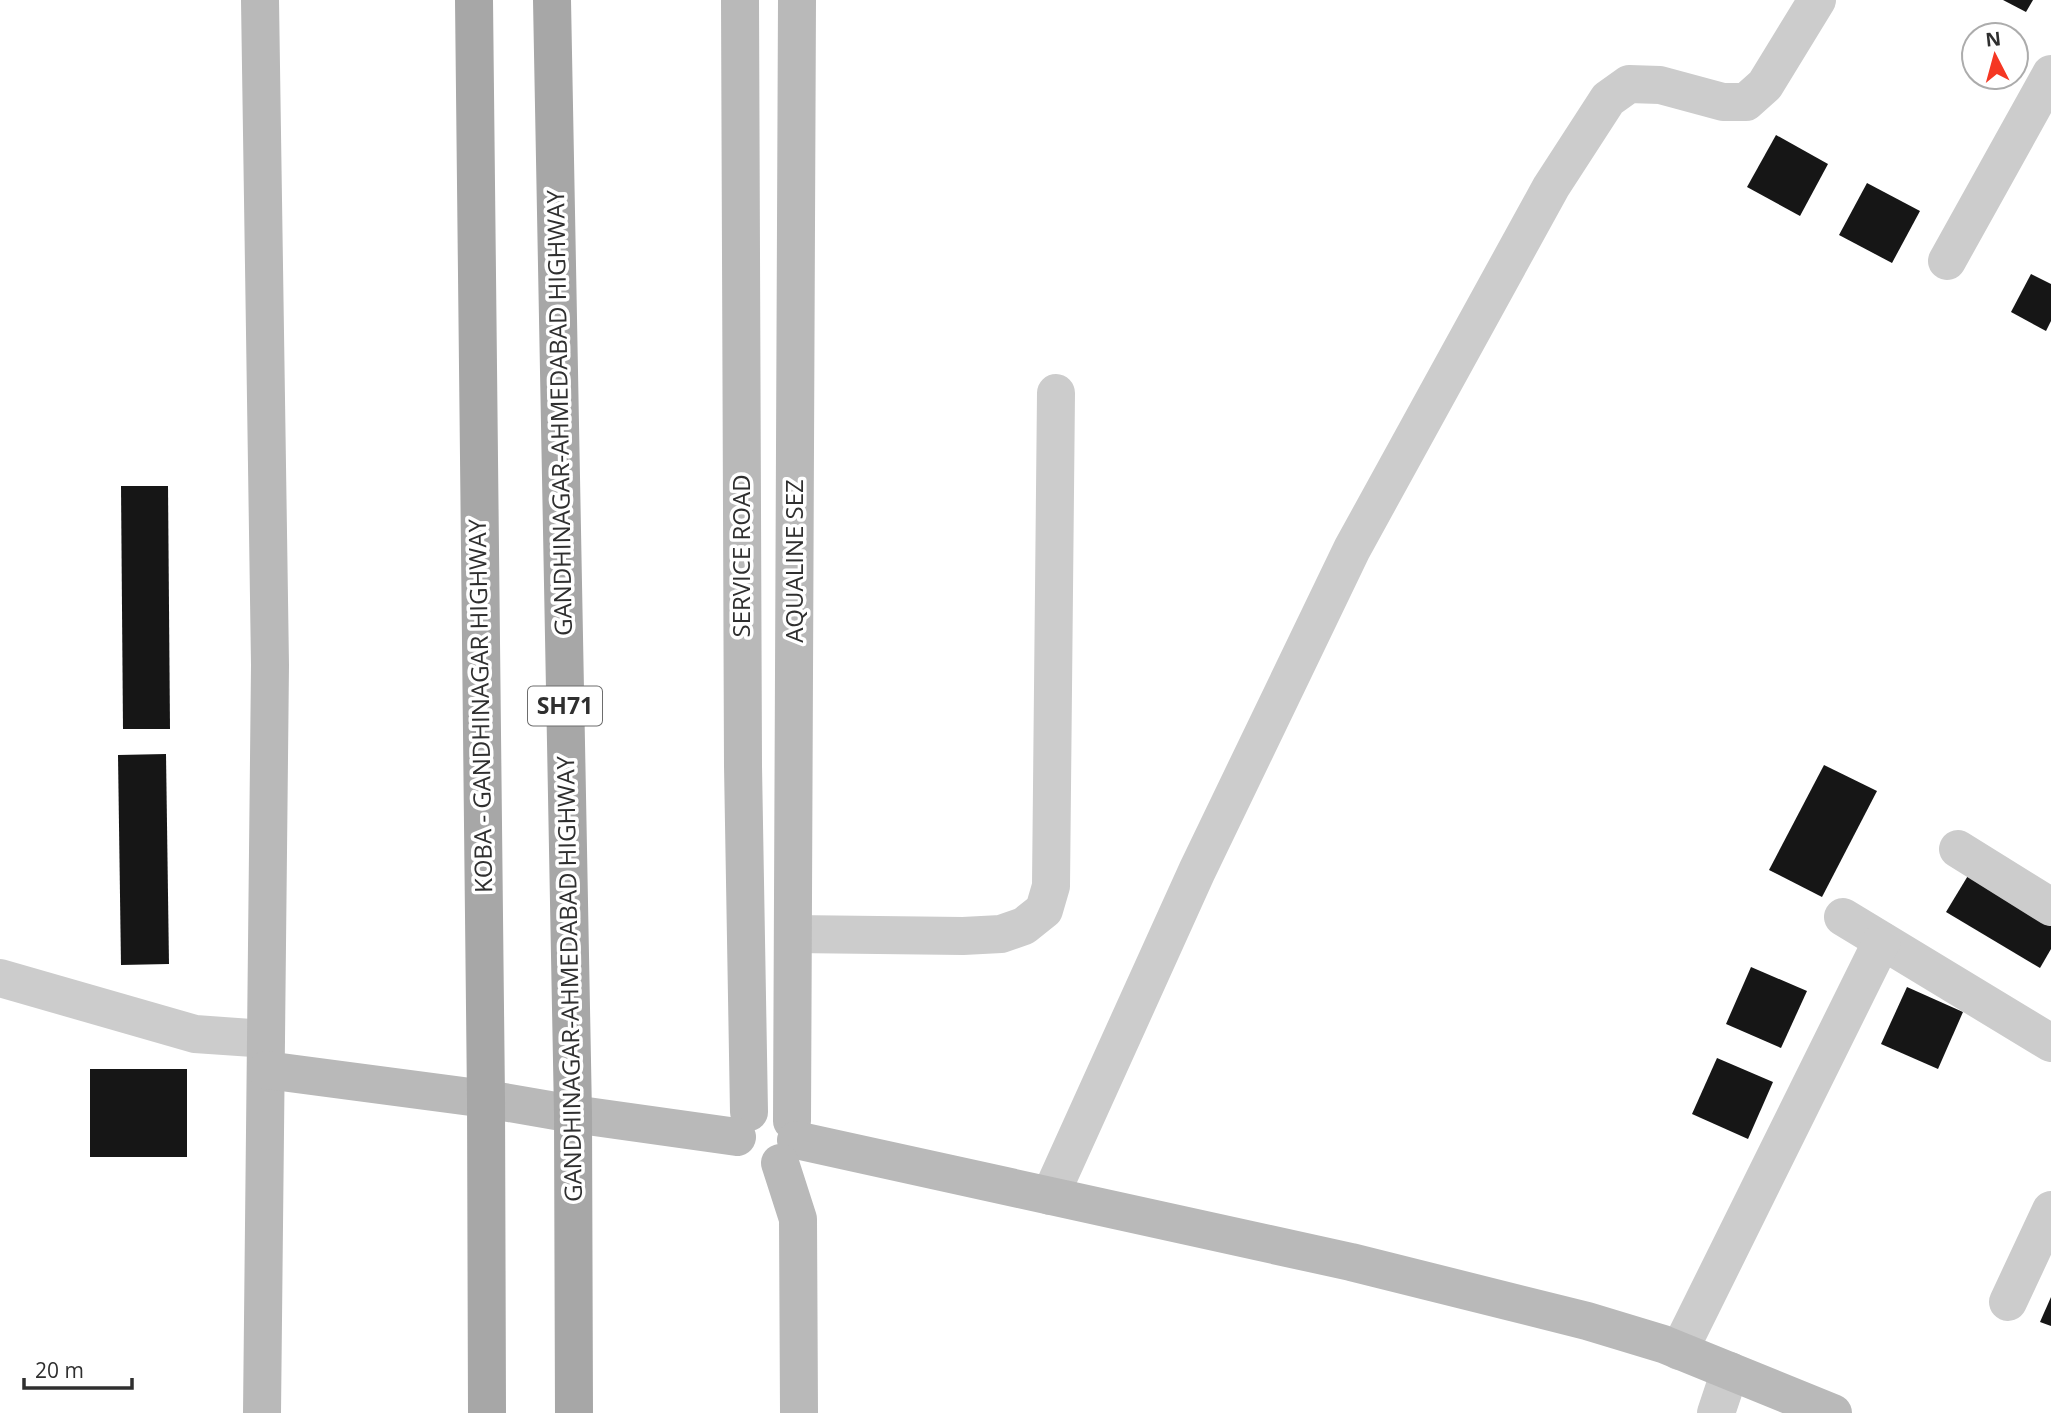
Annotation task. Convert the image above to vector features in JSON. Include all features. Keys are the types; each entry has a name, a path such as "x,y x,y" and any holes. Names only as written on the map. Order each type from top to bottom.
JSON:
{"main road":[{"name":"KOBA - GANDHINAGAR HIGHWAY","path":"474,0 487,1413"},
{"name":"GANDHINAGAR-AHMEDABAD HIGHWAY","path":"552,0 573,1114 574,1413"}],"street":[{"path":"260,0 270,665 262,1413"},
{"name":"SERVICE ROAD","path":"740,0 743,1125"},
{"name":"AQUALINE SEZ","path":"796,0 793,934 789,1141 798,1219 799,1413"},
{"path":"1050,1196 1197,871 1352,549 1551,187 1608,99 1629,85 1660,85 1723,102 1746,102 1765,85 1817,0"},
{"path":"1947,261 2051,74"},
{"path":"793,934 1001,934 1024,926 1044,910 1051,886 1056,393"},
{"path":"1958,849 2051,907"},
{"path":"1843,917 2051,1043"},
{"path":"1679,1351 1882,941"},
{"path":"0,978 266,1055 486,1099 573,1114 743,1125"},
{"path":"758,1108 778,1109 789,1141 761,1165 752,1161 739,1147 743,1125 758,1108"},
{"path":"789,1141 1472,1290 1587,1321 1679,1351 1833,1413"},
{"path":"2008,1302 2051,1210"},
{"path":"1716,1413 1730,1371"}],"building":[{"path":"2003,0 2033,0 2026,12"},
{"path":"1776,135 1828,164 1800,216 1747,187"},
{"path":"1867,183 1920,211 1892,263 1839,235"},
{"path":"2031,274 2051,284 2051,321 2046,331 2011,312"},
{"path":"121,486 168,486 170,729 123,729"},
{"path":"166,754 169,964 121,965 118,755"},
{"path":"1824,765 1877,791 1822,897 1769,870"},
{"path":"1972,869 2051,916 2051,949 2040,968 1946,912"},
{"path":"1751,967 1807,991 1781,1048 1726,1024"},
{"path":"1907,987 1963,1012 1938,1069 1881,1044"},
{"path":"1717,1058 1773,1082 1748,1139 1692,1114"},
{"path":"90,1069 187,1069 187,1157 90,1157"},
{"path":"2051,1297 2051,1326 2040,1322"}]}
